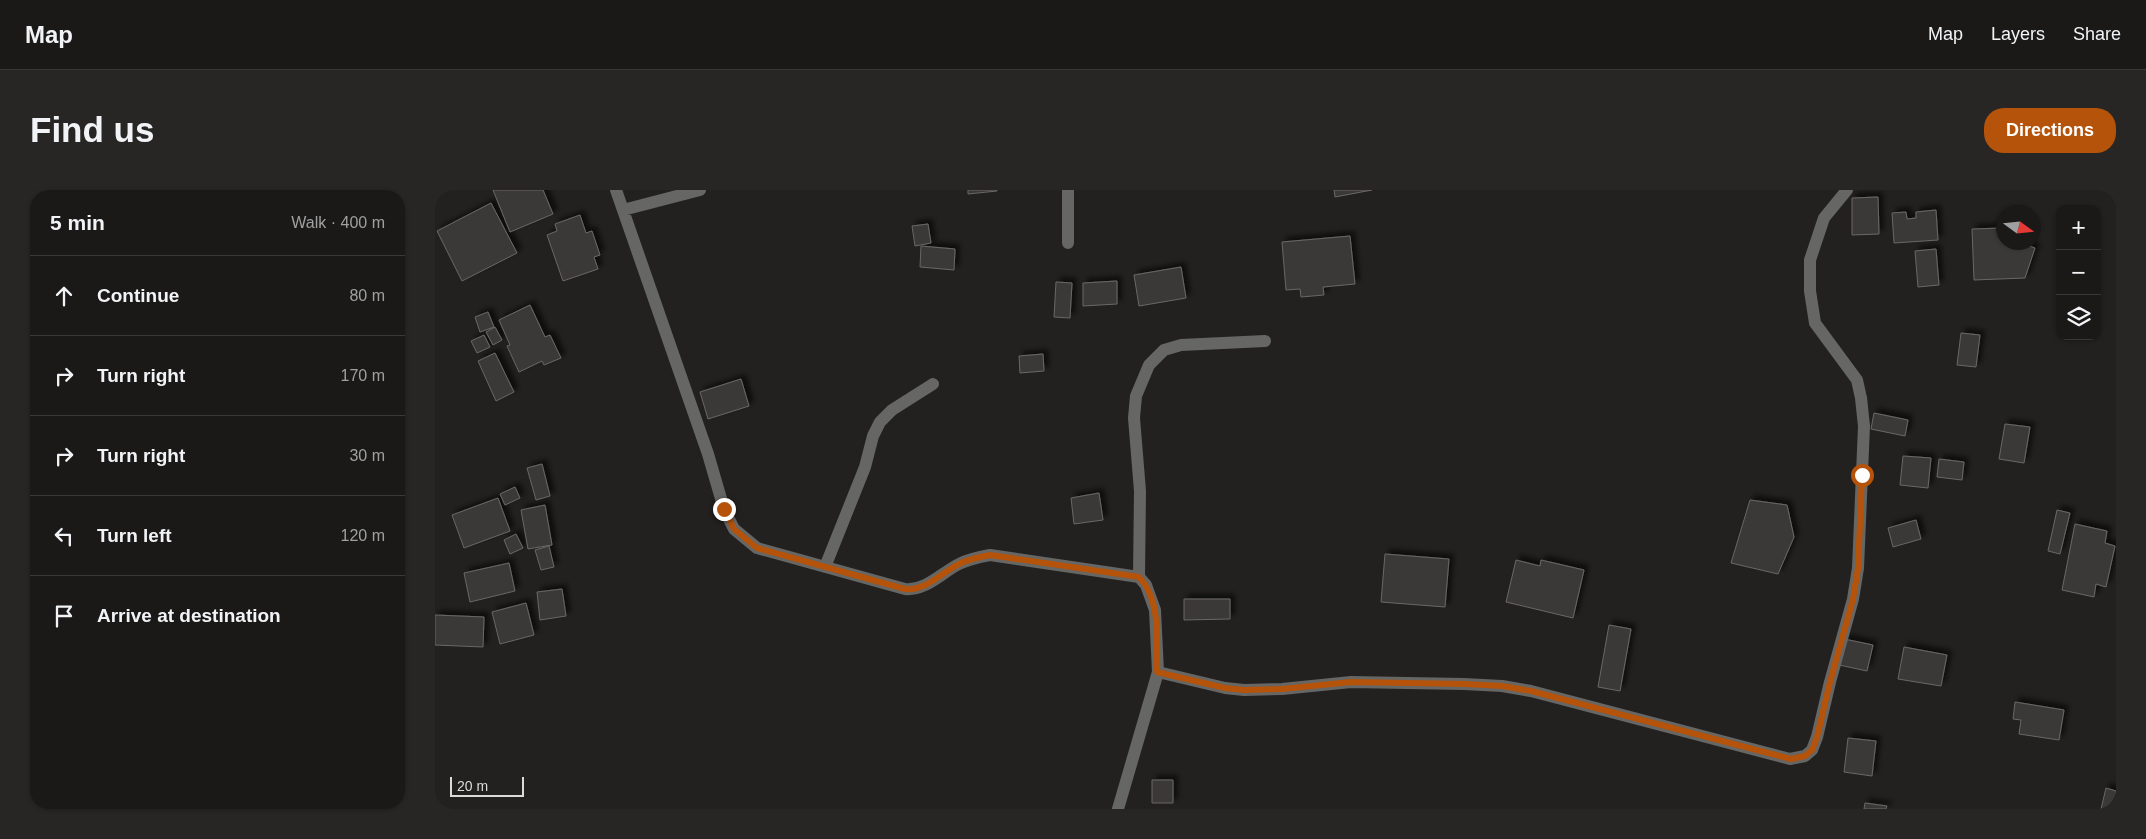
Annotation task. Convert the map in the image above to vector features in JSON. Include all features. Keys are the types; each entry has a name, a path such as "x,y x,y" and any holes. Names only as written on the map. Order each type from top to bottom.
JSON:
{"street":[{"path":"616,190 699,429 724,509 734,529 757,548 912,589 921,587 958,564 972,558 990,555 1139,577 1146,585 1155,610 1157,672 1118,809"},
{"path":"623,210 700,190"},
{"path":"1068,190 1068,243"},
{"path":"1157,672 1225,688 1244,690 1282,689 1351,682 1502,686 1531,691 1791,759 1805,756 1812,750 1817,737 1853,599 1858,568 1864,426 1861,398 1857,380 1815,323 1810,291 1810,260 1824,218 1847,190"},
{"path":"1139,577 1140,491 1134,418 1136,396 1149,365 1164,350 1181,345 1265,341"},
{"path":"825,566 865,467 873,436 880,422 892,410 933,384"}],"building":[{"path":"493,190 543,190 553,214 510,232"},
{"path":"968,190 997,190 997,191 968,194"},
{"path":"1334,190 1372,190 1335,197"},
{"path":"1878,197 1879,234 1852,235 1852,198"},
{"path":"491,203 517,253 462,281 437,231"},
{"path":"1936,210 1938,240 1894,243 1892,213 1906,212 1907,219 1916,218 1916,212"},
{"path":"580,215 586,233 592,231 600,255 594,257 598,269 563,281 547,235 557,231 555,224"},
{"path":"928,224 931,243 915,246 912,226"},
{"path":"1996,228 1996,250 2034,250 2025,278 1974,280 1972,229"},
{"path":"1350,236 1355,284 1323,287 1324,295 1301,297 1300,289 1286,290 1282,242"},
{"path":"921,246 955,249 954,270 920,267"},
{"path":"1936,249 1939,285 1918,287 1915,251"},
{"path":"1181,267 1186,298 1139,306 1134,275"},
{"path":"1117,281 1117,304 1083,306 1083,283"},
{"path":"1056,282 1072,283 1070,318 1054,317"},
{"path":"530,305 545,337 550,335 561,358 544,365 542,361 519,372 507,346 510,345 499,320"},
{"path":"488,312 494,327 480,332 475,317"},
{"path":"495,327 502,340 493,345 486,332"},
{"path":"1961,333 1980,335 1976,367 1957,365"},
{"path":"484,335 490,347 477,353 471,341"},
{"path":"495,353 514,392 496,401 478,361"},
{"path":"1043,354 1044,371 1020,373 1019,356"},
{"path":"741,379 749,406 708,419 700,392"},
{"path":"1874,413 1908,420 1905,436 1871,429"},
{"path":"2005,424 2030,427 2024,463 1999,459"},
{"path":"1903,456 1931,458 1928,488 1900,485"},
{"path":"1939,459 1964,462 1962,480 1937,477"},
{"path":"542,464 550,496 536,500 527,468"},
{"path":"515,487 520,498 505,505 500,494"},
{"path":"1099,493 1103,520 1074,524 1071,498"},
{"path":"498,498 510,531 464,548 452,515"},
{"path":"1750,500 1787,505 1794,537 1778,574 1731,563"},
{"path":"545,505 552,545 528,549 521,510"},
{"path":"2057,510 2070,513 2060,554 2048,551"},
{"path":"1916,520 1921,539 1893,547 1888,528"},
{"path":"2075,524 2107,531 2105,543 2115,546 2106,587 2096,584 2094,597 2062,590"},
{"path":"516,534 523,548 510,554 504,540"},
{"path":"549,546 554,567 541,570 535,550"},
{"path":"1385,554 1449,559 1445,607 1381,602"},
{"path":"1516,560 1540,566 1541,560 1584,570 1573,618 1506,602"},
{"path":"509,563 515,591 470,602 464,573"},
{"path":"562,589 566,616 540,620 537,592"},
{"path":"1184,599 1230,599 1230,619 1184,620"},
{"path":"526,603 534,635 500,644 492,612"},
{"path":"435,615 484,617 483,647 435,645"},
{"path":"1609,625 1631,629 1620,691 1598,687"},
{"path":"1844,639 1873,645 1867,671 1839,665"},
{"path":"1904,647 1947,655 1941,686 1898,679"},
{"path":"2015,702 2064,710 2059,740 2019,734 2021,720 2013,719"},
{"path":"1848,738 1876,741 1872,776 1844,772"},
{"path":"1152,780 1173,780 1173,803 1152,803"},
{"path":"2106,788 2116,791 2116,809 2101,809"},
{"path":"1865,803 1887,806 1886,809 1864,809"}],"route":[{"path":"724,509 734,529 757,548 905,589 921,587 958,564 972,558 990,555 1139,577 1146,585 1155,610 1157,672 1225,688 1244,690 1282,689 1351,682 1502,686 1531,691 1791,759 1805,756 1812,750 1853,599 1858,568 1862,475"}]}
